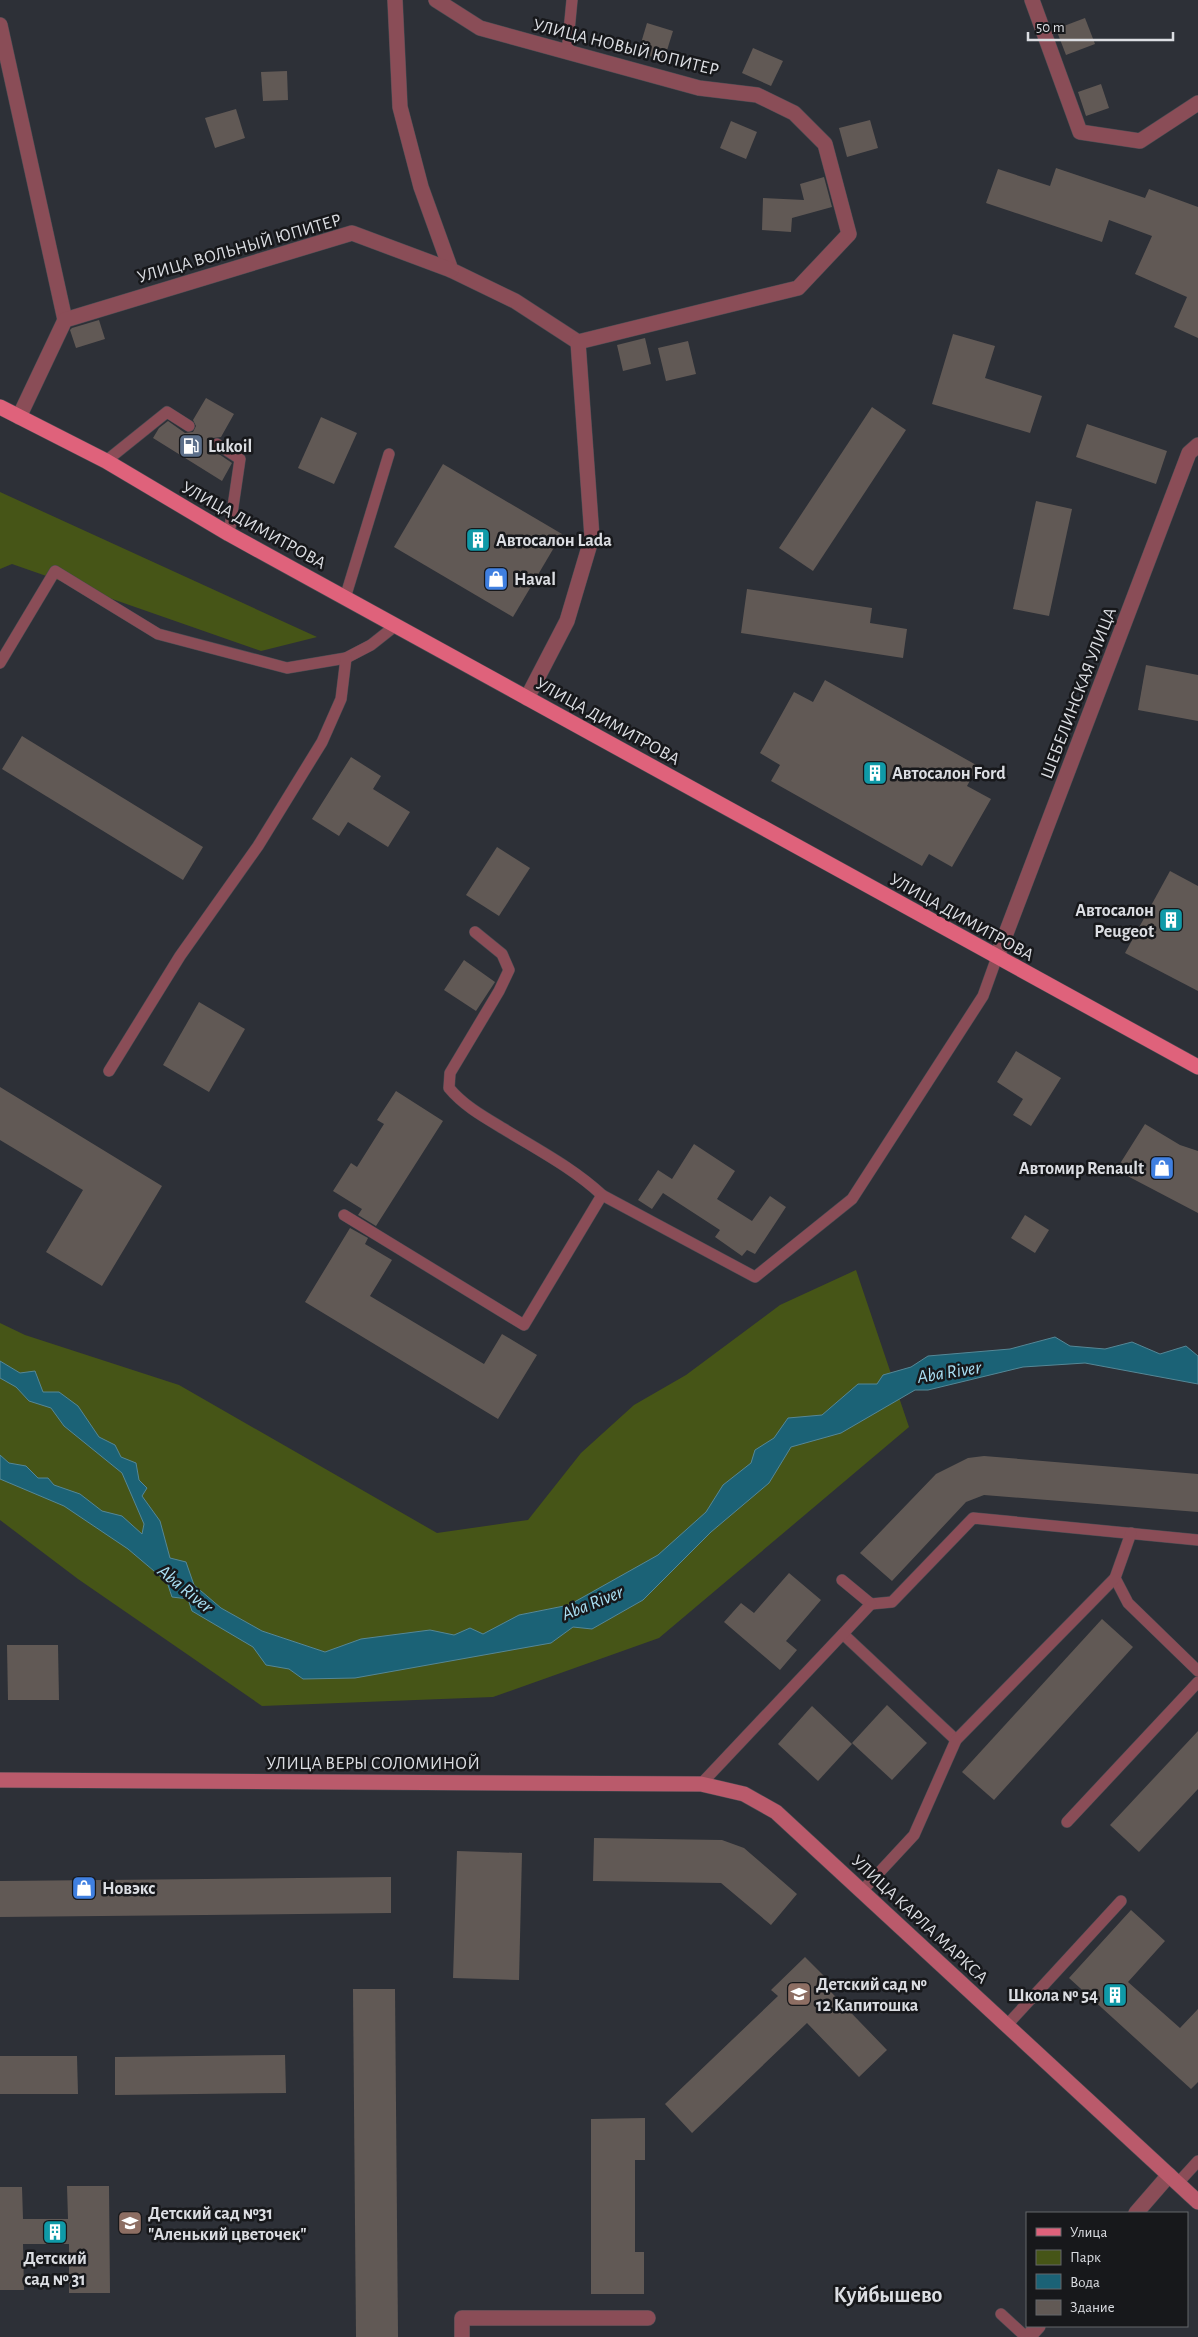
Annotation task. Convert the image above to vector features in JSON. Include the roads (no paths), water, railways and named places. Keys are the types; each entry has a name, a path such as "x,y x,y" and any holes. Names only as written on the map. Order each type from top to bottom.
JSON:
{"main road":[{"name":"УЛИЦА ДИМИТРОВА","path":"0,407 106,462 229,534 395,626 1198,1067"}],"street":[{"path":"395,0 400,107 421,187 451,270 515,301 578,342 592,537 567,621 527,698"},
{"name":"УЛИЦА НОВЫЙ ЮПИТЕР","path":"436,0 480,28 700,88 757,95 794,113 825,144 849,234 798,288 578,342"},
{"path":"1032,0 1080,132 1140,141 1198,103"},
{"path":"0,26 65,320 20,417"},
{"name":"УЛИЦА ВОЛЬНЫЙ ЮПИТЕР","path":"65,320 352,233 451,270"},
{"name":"ШЕБЕЛИНСКАЯ УЛИЦА","path":"997,957 1189,453 1198,445"},
{"name":"УЛИЦА ВЕРЫ СОЛОМИНОЙ","path":"0,1780 701,1784 744,1794"},
{"name":"УЛИЦА КАРЛА МАРКСА","path":"744,1794 776,1812 1198,2202"},
{"path":"1137,2212 1174,2179"},
{"path":"462,2337 462,2318 648,2318"},
{"path":"1027,2337 1037,2327"}],"lane":[{"path":"568,52 572,0"},
{"path":"106,462 167,412 189,426"},
{"path":"217,444 240,459 229,534"},
{"path":"345,598 389,454"},
{"path":"0,663 55,571 158,634 287,668 346,658 371,645 395,626"},
{"path":"109,1070 180,956 258,846 322,742 341,699 346,658"},
{"path":"475,932 502,954 509,970 499,991 450,1073 449,1088 458,1099 581,1176 602,1195 754,1277 852,1199 983,996 997,957"},
{"path":"344,1215 524,1325 602,1195"},
{"path":"701,1784 871,1604 892,1602 973,1518 1198,1540"},
{"path":"862,1891 914,1835 956,1740 1115,1578 1131,1533"},
{"path":"1115,1578 1128,1602 1198,1671"},
{"path":"842,1580 871,1604"},
{"path":"843,1634 956,1740"},
{"path":"1067,1822 1198,1682"},
{"path":"1007,2025 1121,1901"},
{"path":"1174,2179 1198,2161"},
{"path":"1001,2314 1027,2337"}],"water":[{"name":"Aba River","path":"1055,1337 1070,1346 1105,1349 1132,1342 1160,1354 1186,1346 1198,1356 1198,1384 1085,1363 1023,1367 928,1390 915,1390 841,1433 791,1447 769,1483 711,1532 643,1600 592,1629 573,1627 551,1643 355,1678 303,1679 289,1669 266,1665 253,1647 192,1611 188,1599 172,1597 167,1582 128,1549 64,1506 0,1479 0,1455 9,1463 26,1466 38,1478 48,1478 54,1485 80,1494 102,1511 122,1516 142,1534 144,1524 122,1473 64,1426 51,1408 29,1401 16,1387 0,1378 0,1361 20,1373 35,1371 43,1392 59,1392 78,1406 99,1437 115,1445 121,1457 136,1463 139,1480 147,1488 142,1496 160,1521 170,1558 186,1562 194,1585 221,1608 262,1631 325,1652 361,1639 430,1630 454,1635 470,1628 483,1634 519,1615 569,1605 658,1555 706,1512 723,1485 751,1463 755,1450 774,1438 788,1418 822,1415 858,1384 877,1384 883,1375 911,1367 928,1356 1010,1349"}],"place":[{"name":"Lukoil","path":"191,446"},
{"name":"Автосалон Lada","path":"478,540"},
{"name":"Haval","path":"496,579"},
{"name":"Автосалон Ford","path":"875,773"},
{"name":"Автосалон Peugeot","path":"1171,920"},
{"name":"Автомир Renault","path":"1162,1168"},
{"name":"Новэкс","path":"84,1888"},
{"name":"Детский сад № 12 Капитошка","path":"799,1994"},
{"name":"Школа № 54","path":"1115,1995"},
{"name":"Детский сад №31 \"Аленький цветочек\"","path":"130,2223"},
{"name":"Детский сад № 31","path":"55,2232"}],"district":[{"name":"Куйбышево","path":"888,2294"}]}
